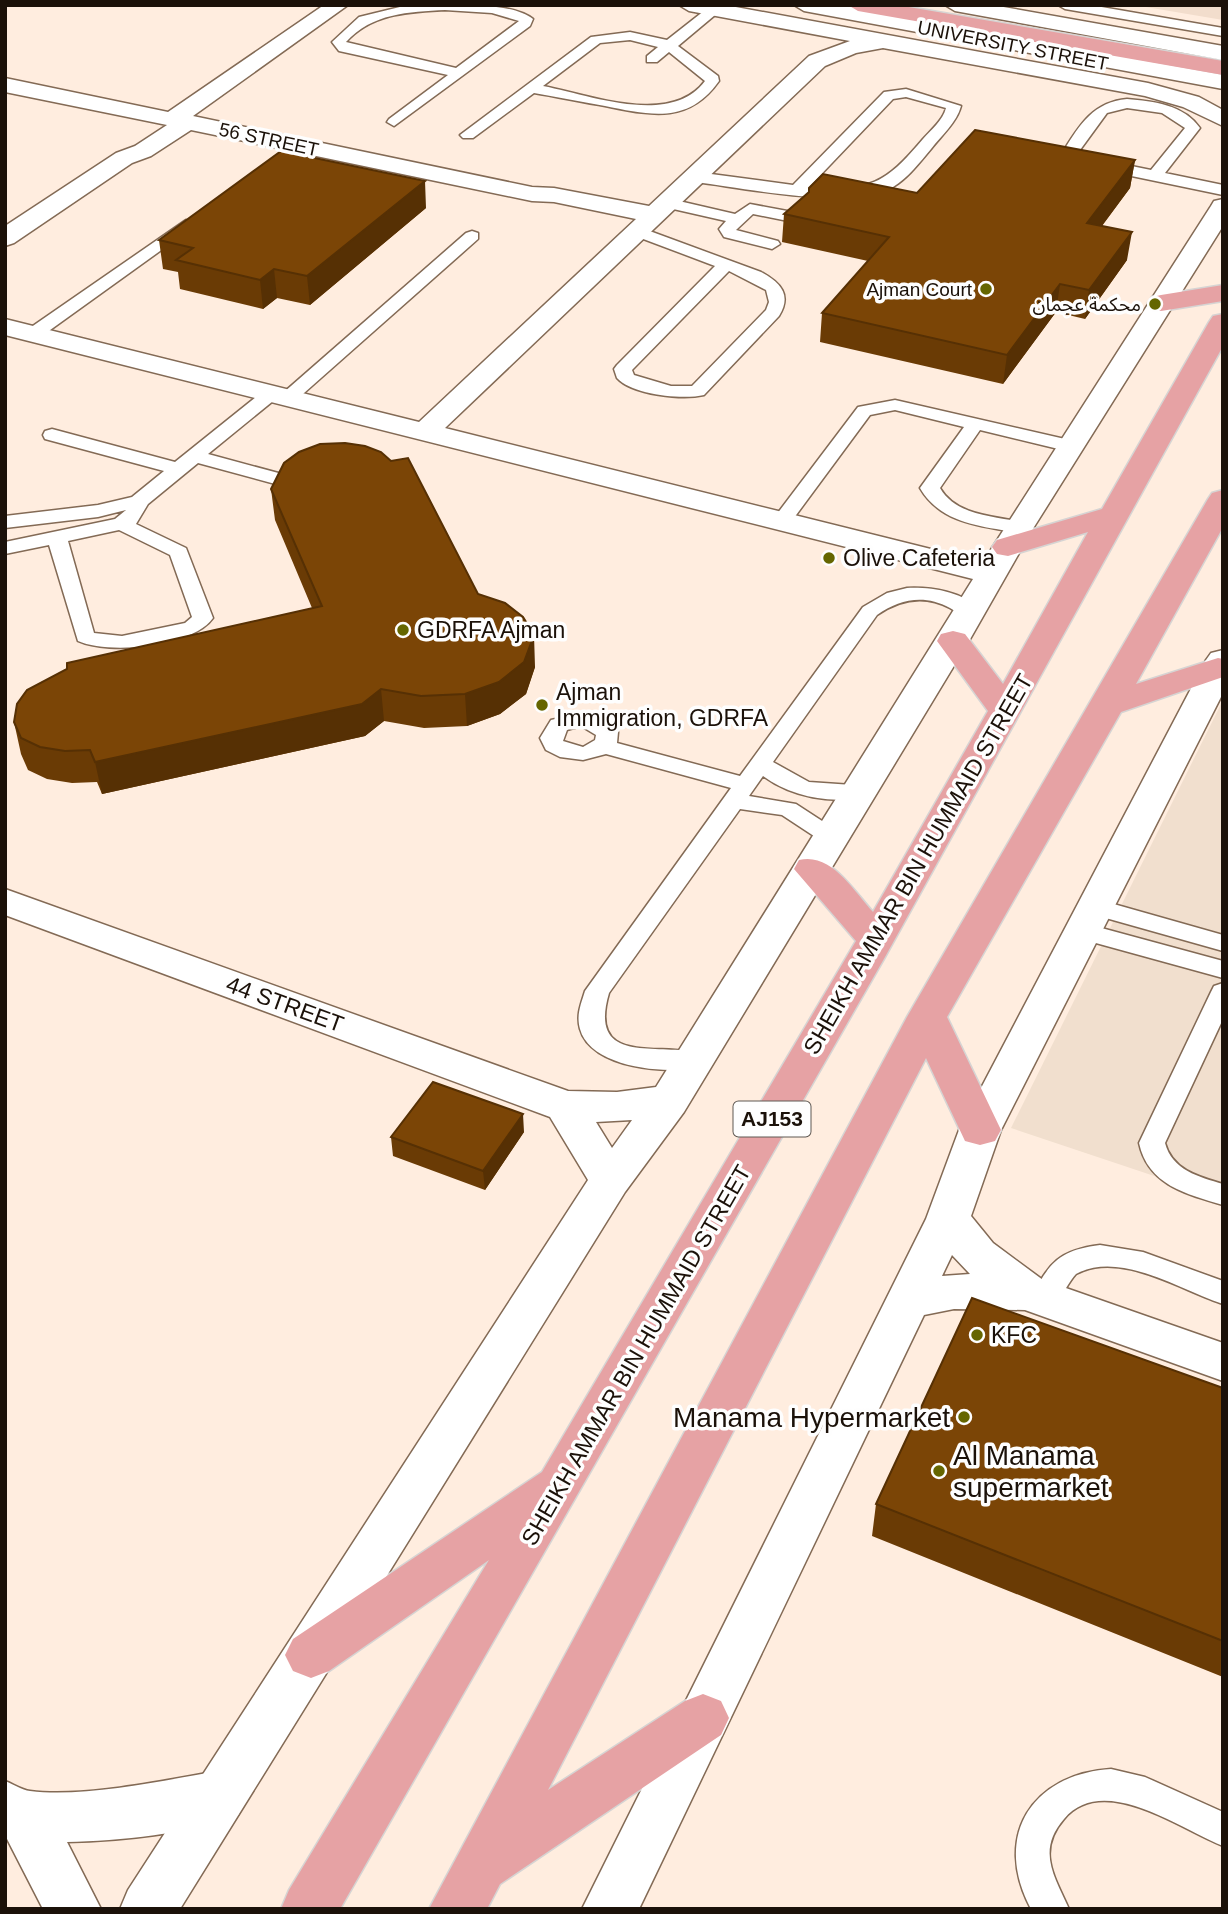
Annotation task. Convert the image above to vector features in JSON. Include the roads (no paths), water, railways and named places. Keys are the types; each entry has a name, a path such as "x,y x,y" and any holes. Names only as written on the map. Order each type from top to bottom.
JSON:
{"main road":[{"path":"858,5 1223,68"},
{"path":"1096,30 1223,45"},
{"path":"1107,62 1223,96"},
{"path":"1161,303 1223,293"},
{"name":"SHEIKH AMMAR BIN HUMMAID STREET","path":"309,1909 564,1481 1006,711 1110,516 1223,322"},
{"path":"469,1888 927,1017 1108,705 1223,499"},
{"path":"1006,549 1110,516"},
{"path":"961,626 1006,711"},
{"path":"1108,705 1221,664"},
{"path":"822,853 876,939"},
{"path":"927,1017 980,1130"},
{"path":"311,1654 564,1481"},
{"path":"469,1888 703,1718"}],"street":[{"path":"5,238 124,158 143,151 176,120 338,5"},
{"path":"689,5 1148,90 1191,102 1223,119"},
{"name":"UNIVERSITY STREET","path":"804,5 1223,82"},
{"name":"UNIVERSITY STREET","path":"955,5 1223,53"},
{"path":"808,28 817,61"},
{"path":"426,431 817,61 850,48 883,41"},
{"name":"56 STREET","path":"5,85 532,194 546,201 650,218"},
{"path":"148,1909 610,1181 669,1101 1006,549 1223,205"},
{"path":"5,327 781,522 1006,549"},
{"path":"610,1909 948,1219 980,1130 1221,664"},
{"name":"44 STREET","path":"5,901 565,1106 617,1107 669,1101"},
{"path":"565,1106 610,1181"},
{"path":"948,1219 977,1255 1036,1295 1223,1362"},
{"path":"908,1300 954,1291 1036,1295"},
{"path":"15,1812 122,1813 219,1797"},
{"path":"15,1812 73,1909"}],"lane":[{"path":"1065,5 1223,32"},
{"path":"451,20 471,6"},
{"path":"394,122 460,73 525,23 522,17 471,6 377,16 361,21 340,42 344,48 460,73"},
{"path":"652,59 714,10"},
{"path":"468,135 596,40 624,36 670,44 711,76 712,81 680,108 653,111 532,88"},
{"path":"696,177 798,189 858,191 886,185 952,114 954,106 905,93 889,95 798,189"},
{"path":"1155,175 1193,128 1183,116 1132,103 1116,104 1104,108 1072,150 1082,160 1223,190"},
{"path":"772,244 727,232 737,219 750,209 798,218"},
{"path":"33,334 195,218"},
{"path":"650,218 737,219"},
{"path":"650,218 726,264 773,286 779,294 779,303 698,391 676,393 626,378 623,369 726,264"},
{"path":"5,522 105,510 139,501 186,462 280,395 472,236"},
{"path":"781,522 864,411 895,404 1071,446"},
{"path":"975,424 935,477 930,488 935,499 1006,549"},
{"path":"52,435 290,482"},
{"path":"5,548 121,524 138,510 139,501"},
{"path":"57,538 85,637 94,643 121,642 192,628 200,623 203,618 179,552 121,524"},
{"path":"694,1060 660,1062 631,1058 607,1047 592,1029 588,1010 597,991 870,611 884,599 905,593 930,594 953,600 961,626"},
{"path":"604,746 741,793 754,801 788,809 822,853"},
{"path":"761,763 794,787 826,793 859,791"},
{"path":"1089,919 1223,943"},
{"path":"1089,919 1223,968 1223,955"},
{"path":"1223,992 1152,1143 1153,1153 1166,1172 1223,1195"},
{"path":"1036,1295 1064,1268 1085,1257 1099,1255 1126,1259 1223,1293"},
{"path":"1051,1909 1036,1881 1032,1852 1037,1825 1052,1803 1075,1790 1103,1784 1133,1788 1223,1829"}],"place":[{"name":"Ajman Court","path":"986,289"},
{"name":"محكمة عجمان","path":"1155,304"},
{"name":"Olive Cafeteria","path":"829,558"},
{"name":"GDRFA Ajman","path":"403,630"},
{"name":"Ajman Immigration, GDRFA","path":"542,705"},
{"name":"KFC","path":"977,1335"},
{"name":"Manama Hypermarket","path":"964,1417"},
{"name":"Al Manama supermarket","path":"939,1471"}]}
